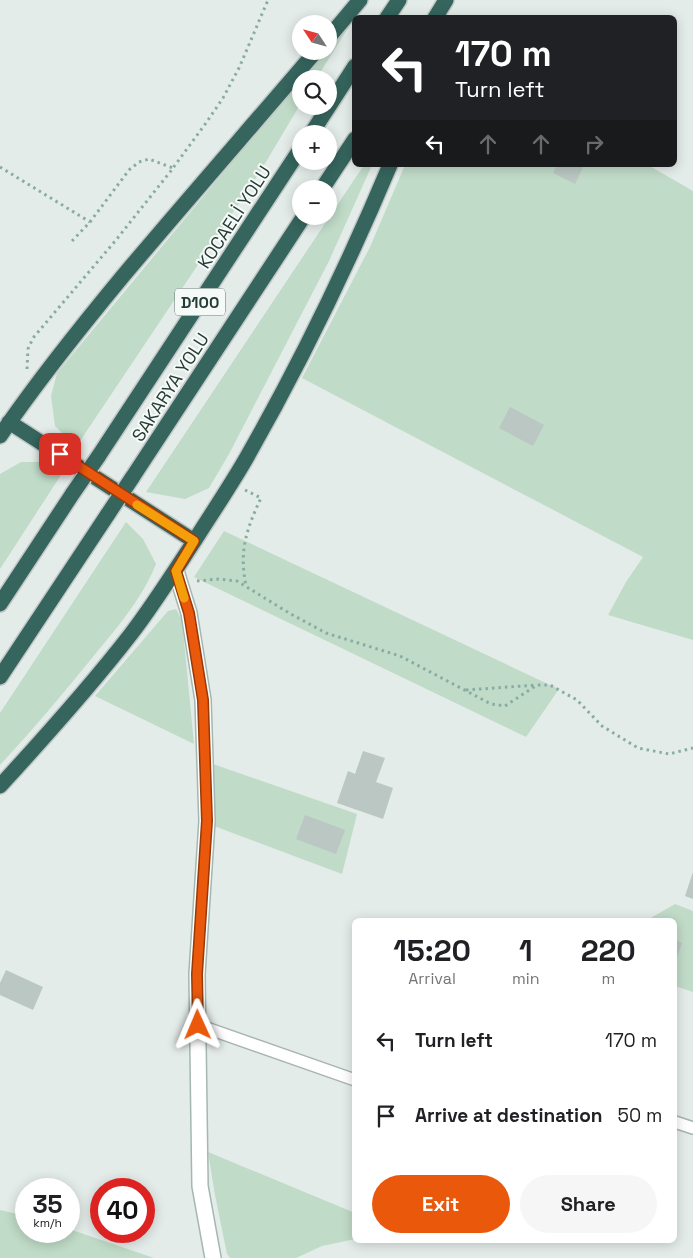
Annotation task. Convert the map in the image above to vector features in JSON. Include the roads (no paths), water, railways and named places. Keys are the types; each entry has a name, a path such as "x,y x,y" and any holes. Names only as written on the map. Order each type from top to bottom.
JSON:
{"highway":[{"path":"338,26 360,0"},
{"path":"389,15 399,0"},
{"path":"437,15 446,0"},
{"path":"448,15 453,0"},
{"path":"0,436 30,393 101,303 308,60"},
{"path":"317,125 352,71"},
{"path":"328,180 352,144"},
{"name":"KOCAELİ YOLU","path":"0,604 292,162"},
{"path":"0,786 42,740 178,577 194,541 246,458 309,342 370,213 389,167"},
{"name":"SAKARYA YOLU","path":"0,676 298,225"},
{"path":"9,422 194,541"}],"street":[{"path":"178,577 189,613 203,700 207,821 197,974 200,1186 214,1258"}],"lane":[{"path":"198,1025 352,1079"},
{"path":"677,1123 693,1128"}]}
